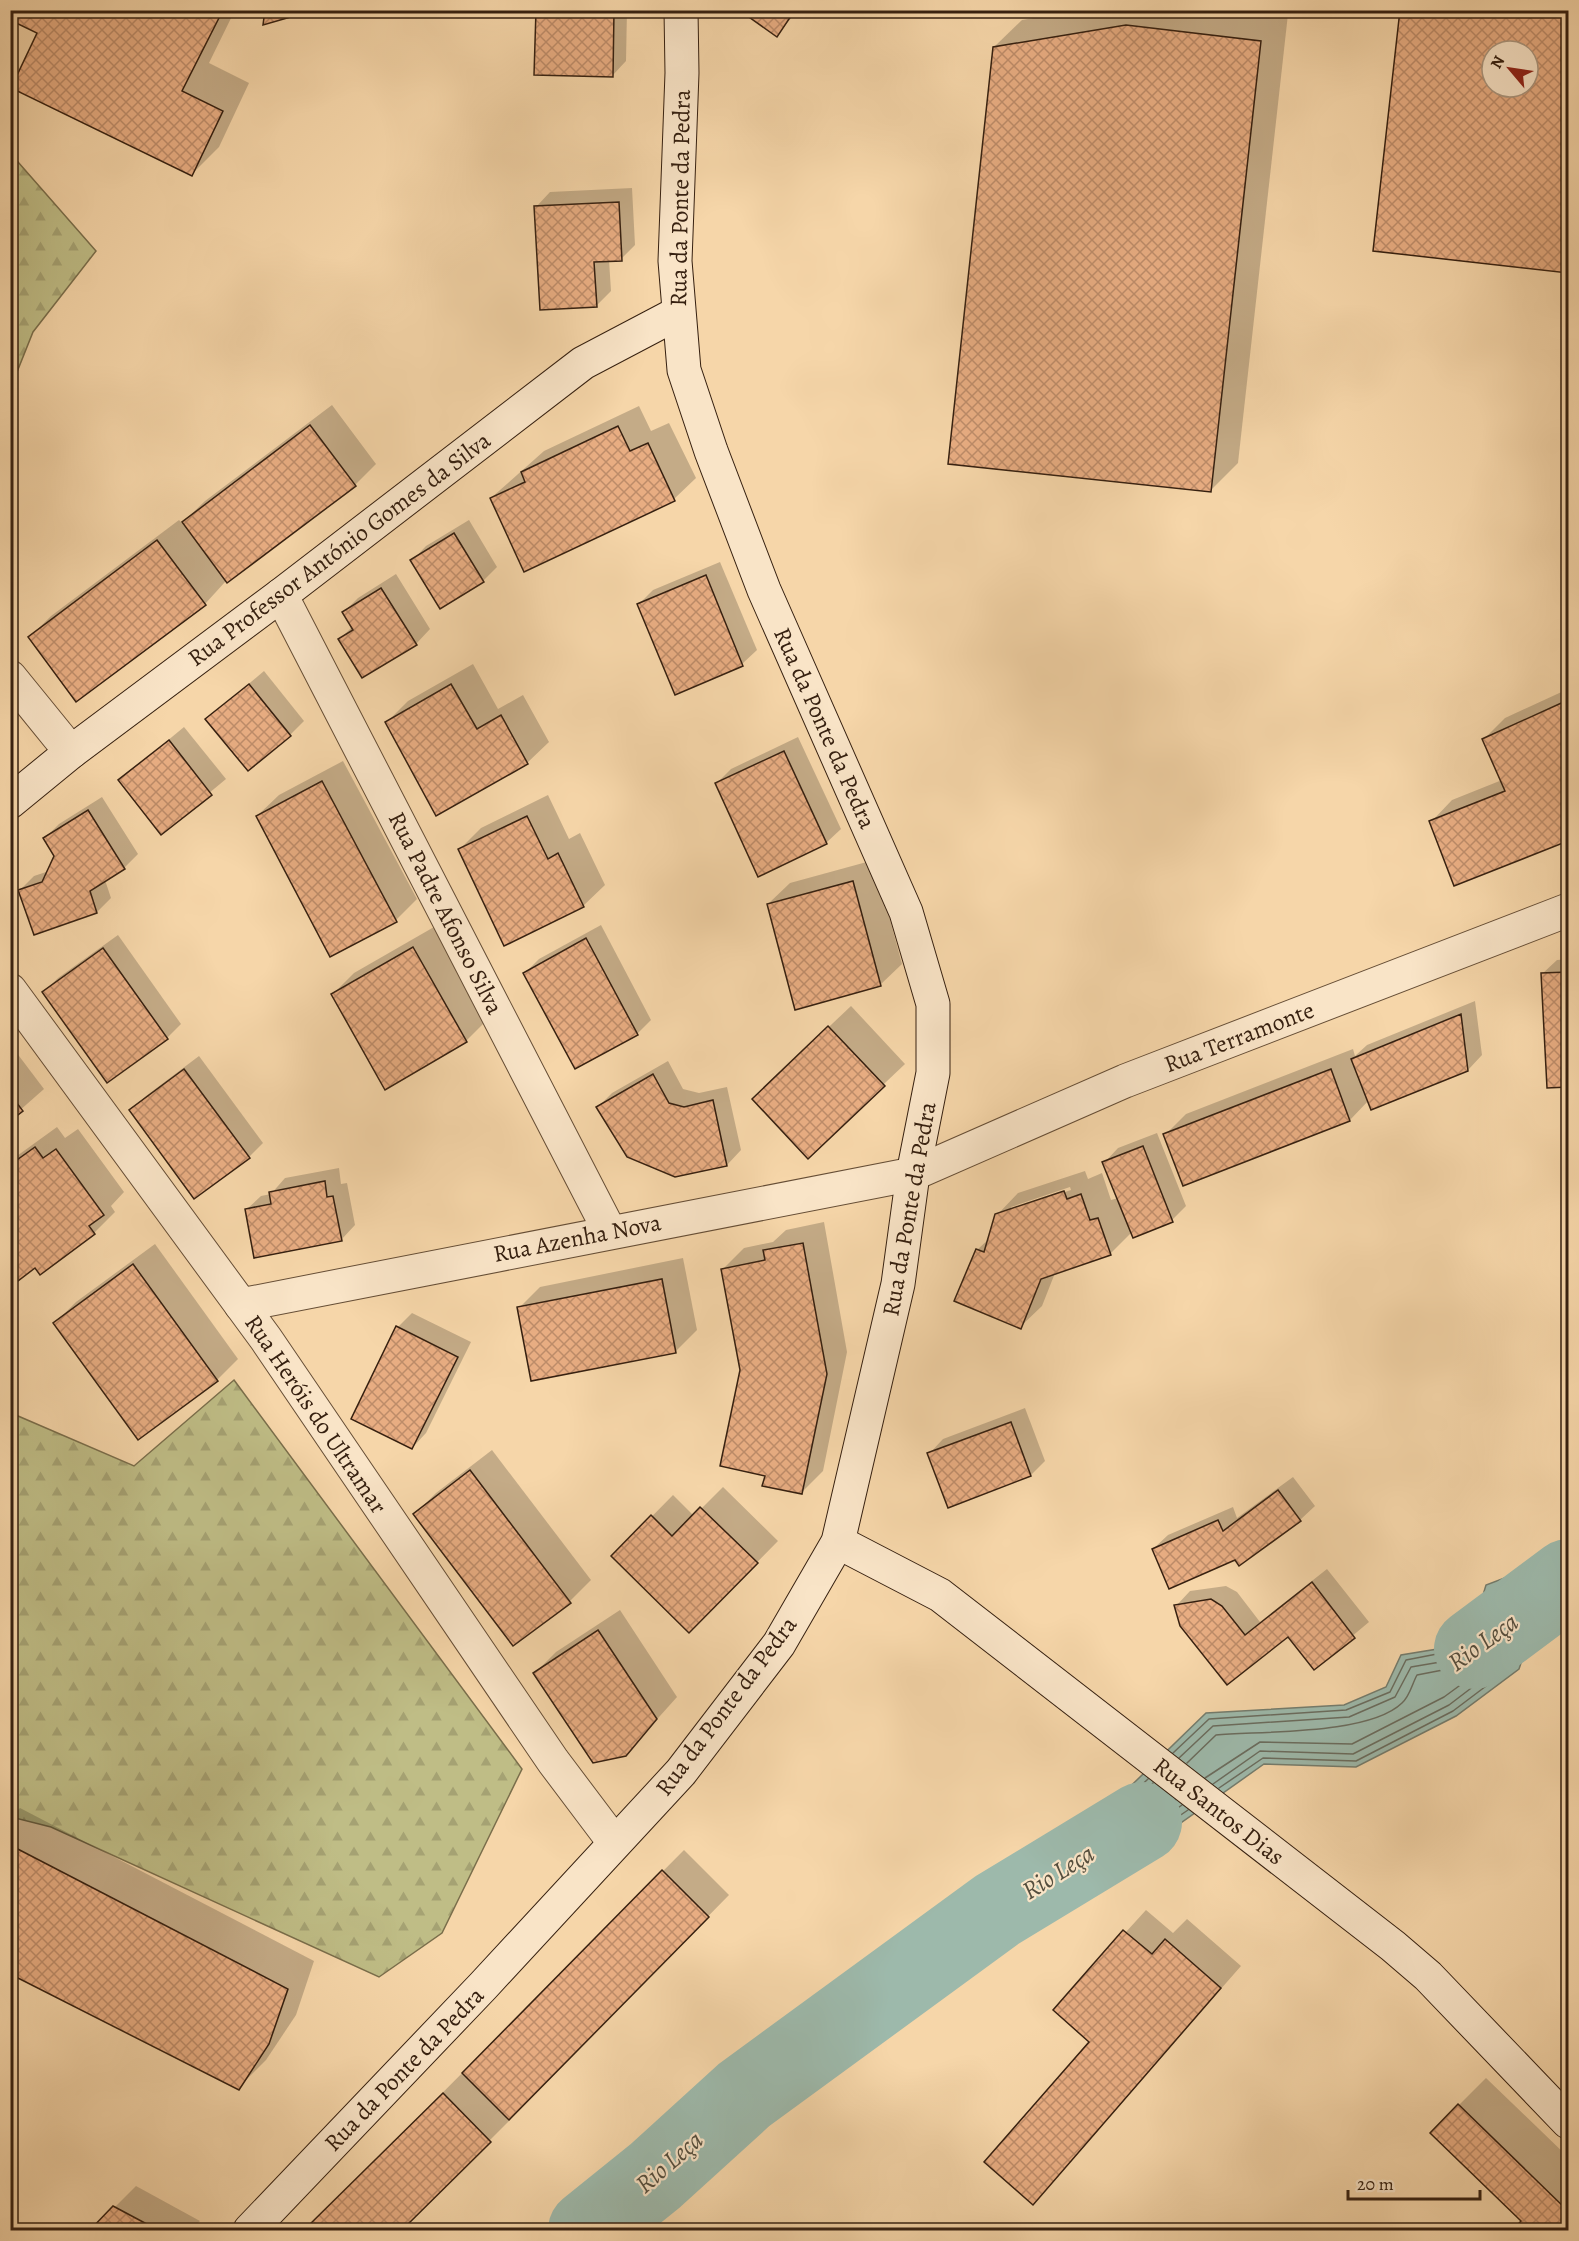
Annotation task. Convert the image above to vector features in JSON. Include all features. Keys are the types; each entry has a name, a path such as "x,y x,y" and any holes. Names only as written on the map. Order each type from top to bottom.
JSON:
{"street":[{"name":"Rua da Ponte da Pedra","path":"250,2230 483,1986 681,1772 779,1644 838,1542 898,1284 913,1173 933,1073 933,1004 906,912 764,590 711,451 684,370 675,261 682,73 681,10"},
{"name":"Rua Professor António Gomes da Silva","path":"10,802 71,752 282,595 583,363 678,314"},
{"name":"Rua Padre Afonso Silva","path":"282,595 610,1232"},
{"path":"10,677 71,752"},
{"name":"Rua Terramonte","path":"913,1173 1125,1081 1569,910"},
{"name":"Rua Heróis do Ultramar","path":"10,990 241,1305 553,1761 614,1842"},
{"name":"Rua Azenha Nova","path":"241,1305 913,1173"},
{"name":"Rua Santos Dias","path":"838,1542 940,1595 1393,1946 1428,1977 1569,2122"}],"green space":[{"path":"11,154 96,251 33,332 11,387"},
{"path":"234,1380 522,1769 442,1933 379,1977 51,1827 11,1817 11,1413 134,1466"}],"water":[{"path":"1547,1562 1568,1591 1525,1625 1530,1636 1519,1669 1456,1716 1356,1767 1264,1764 1072,1900 1037,1867 1107,1809 1206,1713 1344,1705 1386,1687 1401,1655 1468,1644 1486,1585"}],"building":[{"path":"10,10 223,10 182,91 223,111 192,176 11,88 37,33 10,20"},
{"path":"265,10 315,10 263,25"},
{"path":"536,10 614,11 613,77 534,75"},
{"path":"739,10 795,10 777,37"},
{"path":"1400,10 1568,10 1568,273 1373,251"},
{"path":"1126,25 1261,41 1211,492 948,464 993,47"},
{"path":"619,202 622,261 594,262 597,307 540,310 534,206"},
{"path":"310,425 356,486 227,583 182,522"},
{"path":"618,426 630,451 648,443 675,501 524,572 490,498 525,482 521,472"},
{"path":"454,533 484,582 440,609 410,560"},
{"path":"157,540 206,605 76,702 28,637"},
{"path":"706,575 743,666 675,695 637,604"},
{"path":"381,588 417,645 362,678 338,639 353,630 342,612"},
{"path":"249,684 291,736 248,771 205,719"},
{"path":"451,684 477,729 501,715 528,764 436,816 385,722"},
{"path":"1568,700 1568,841 1454,886 1429,821 1505,791 1482,739"},
{"path":"169,740 212,795 161,835 118,780"},
{"path":"784,751 827,844 758,877 715,783"},
{"path":"322,781 397,922 330,957 256,816"},
{"path":"88,810 125,869 90,891 97,913 34,935 18,890 42,882 54,856 43,838"},
{"path":"527,816 548,859 558,853 584,907 504,946 458,849"},
{"path":"853,881 881,986 795,1010 767,904"},
{"path":"586,938 638,1035 575,1069 523,973"},
{"path":"413,947 467,1042 385,1090 331,994"},
{"path":"103,948 168,1039 107,1083 42,992"},
{"path":"1568,972 1568,1087 1547,1088 1541,973"},
{"path":"1461,1014 1468,1071 1371,1110 1351,1059"},
{"path":"828,1026 885,1086 808,1159 752,1099"},
{"path":"184,1069 250,1158 194,1199 129,1110"},
{"path":"1331,1069 1350,1121 1183,1186 1163,1134"},
{"path":"653,1074 669,1103 684,1107 713,1100 727,1166 675,1177 627,1157 596,1107"},
{"path":"10,1094 23,1111 10,1121"},
{"path":"1143,1146 1173,1222 1133,1238 1102,1162"},
{"path":"35,1147 43,1158 56,1149 104,1215 89,1226 95,1234 40,1275 35,1268 14,1284 10,1280 10,1165"},
{"path":"325,1181 327,1197 333,1196 342,1241 254,1258 245,1209 271,1204 269,1192"},
{"path":"1064,1191 1067,1199 1081,1194 1090,1220 1098,1218 1111,1255 1041,1279 1021,1329 954,1301 976,1249 984,1252 995,1214"},
{"path":"803,1243 827,1374 802,1494 762,1486 765,1476 720,1466 740,1370 721,1269 765,1260 763,1250"},
{"path":"133,1264 218,1381 138,1440 53,1323"},
{"path":"662,1279 676,1353 531,1381 517,1307"},
{"path":"396,1326 458,1357 412,1449 351,1419"},
{"path":"1011,1422 1031,1476 948,1508 927,1453"},
{"path":"470,1470 571,1603 513,1646 413,1514"},
{"path":"1278,1490 1301,1521 1239,1566 1235,1560 1169,1589 1152,1549 1218,1520 1223,1531"},
{"path":"700,1507 758,1563 689,1633 611,1556 651,1515 672,1536"},
{"path":"1312,1582 1355,1638 1314,1670 1288,1637 1227,1685 1180,1626 1174,1605 1211,1599 1222,1606 1245,1635"},
{"path":"598,1630 657,1719 626,1756 593,1763 533,1673"},
{"path":"10,1845 288,1989 269,2044 239,2090 10,1974"},
{"path":"662,1870 709,1917 509,2120 462,2073"},
{"path":"1123,1930 1152,1954 1165,1939 1221,1988 1033,2205 984,2162 1089,2042 1053,2010"},
{"path":"443,2093 491,2142 402,2230 304,2230"},
{"path":"1458,2104 1568,2211 1568,2230 1513,2230 1521,2221 1430,2133"},
{"path":"113,2206 158,2230 90,2230"}],"waterway":[{"name":"Rio Leça","path":"1474,1649 1568,1579"},
{"name":"Rio Leça","path":"588,2230 655,2176 744,2095 997,1910 1142,1822"}]}
